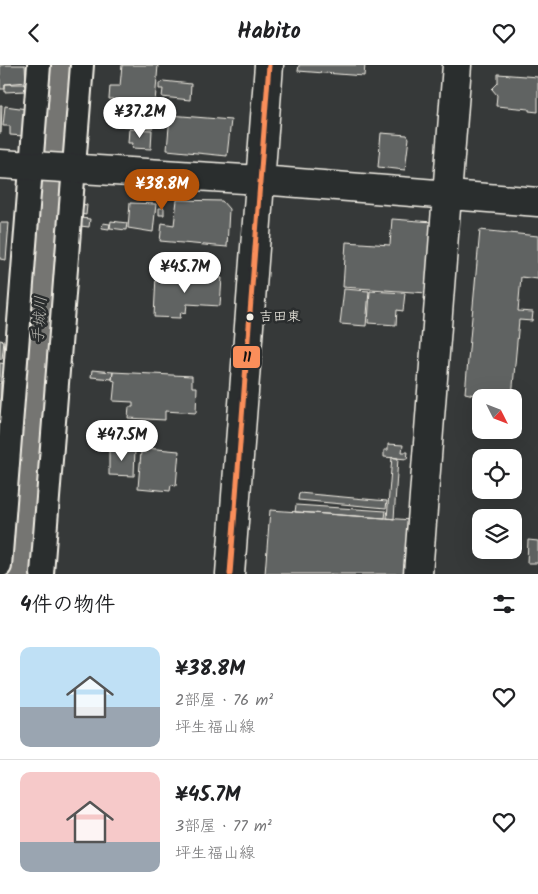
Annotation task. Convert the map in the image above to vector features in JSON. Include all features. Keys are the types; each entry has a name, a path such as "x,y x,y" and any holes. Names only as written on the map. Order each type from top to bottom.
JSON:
{"street":[{"path":"39,65 53,168 42,574"},
{"path":"0,566 1,535 53,168 82,65"},
{"path":"230,574 269,65"},
{"path":"418,574 457,65"},
{"path":"0,164 260,180 538,202"}],"building":[{"path":"0,65 25,65 26,82 5,84 5,89 0,89"},
{"path":"122,65 158,65 153,128 123,126 124,116 112,115 113,99 109,99 110,86 120,86"},
{"path":"299,65 365,65 364,76 298,71"},
{"path":"498,74 538,77 538,112 529,111 529,109 496,106 497,95 492,89 498,83"},
{"path":"163,81 191,84 190,100 162,97 163,89 159,89 159,83"},
{"path":"5,84 25,84 25,91 5,92"},
{"path":"0,105 2,105 1,133 0,133"},
{"path":"5,106 27,109 24,136 10,135 10,126 3,126"},
{"path":"170,115 231,120 227,156 167,150"},
{"path":"129,129 152,130 151,149 132,148 133,143 128,143"},
{"path":"381,133 407,135 409,138 405,170 378,167"},
{"path":"160,198 164,198 164,204 159,204"},
{"path":"177,200 222,201 229,209 227,247 160,241 162,223 174,225"},
{"path":"130,203 156,204 153,232 128,228"},
{"path":"81,204 87,205 86,215 80,214"},
{"path":"159,208 164,208 164,215 159,215"},
{"path":"80,218 90,219 89,227 80,226"},
{"path":"392,219 433,222 427,293 343,287 346,242 390,245"},
{"path":"111,221 127,223 126,230 110,228"},
{"path":"0,223 9,223 6,260 0,259"},
{"path":"103,223 110,224 109,229 102,228"},
{"path":"480,230 538,236 538,279 521,277 518,311 533,312 532,321 519,320 513,389 472,389 472,395 465,393"},
{"path":"156,275 222,278 220,306 187,304 186,313 181,312 180,318 154,317"},
{"path":"344,289 369,291 366,326 340,324"},
{"path":"370,291 405,293 403,311 397,310 396,325 368,323"},
{"path":"0,340 4,341 2,359 0,359"},
{"path":"0,363 6,364 5,382 0,382"},
{"path":"92,370 113,372 112,379 91,377"},
{"path":"113,372 192,376 192,387 197,387 196,413 165,411 165,420 128,418 129,407 133,407 133,402 113,401 115,381 112,380"},
{"path":"0,383 6,383 5,400 0,400"},
{"path":"388,444 403,445 402,452 408,452 407,459 384,457 384,450 388,450"},
{"path":"109,448 135,449 134,476 109,475"},
{"path":"146,448 179,451 176,486 171,485 170,491 138,488 141,452 146,452"},
{"path":"392,457 398,458 394,519 387,518"},
{"path":"299,493 387,501 386,508 298,500"},
{"path":"296,505 386,511 385,518 295,512"},
{"path":"270,510 412,520 408,574 265,574"},
{"path":"528,540 538,541 538,563 527,563"}],"waterway":[{"name":"手城川","path":"20,574 60,65"}],"transit line":[{"name":"11","path":"230,574 269,65"}],"place":[{"name":"吉田東","path":"250,317"}]}
